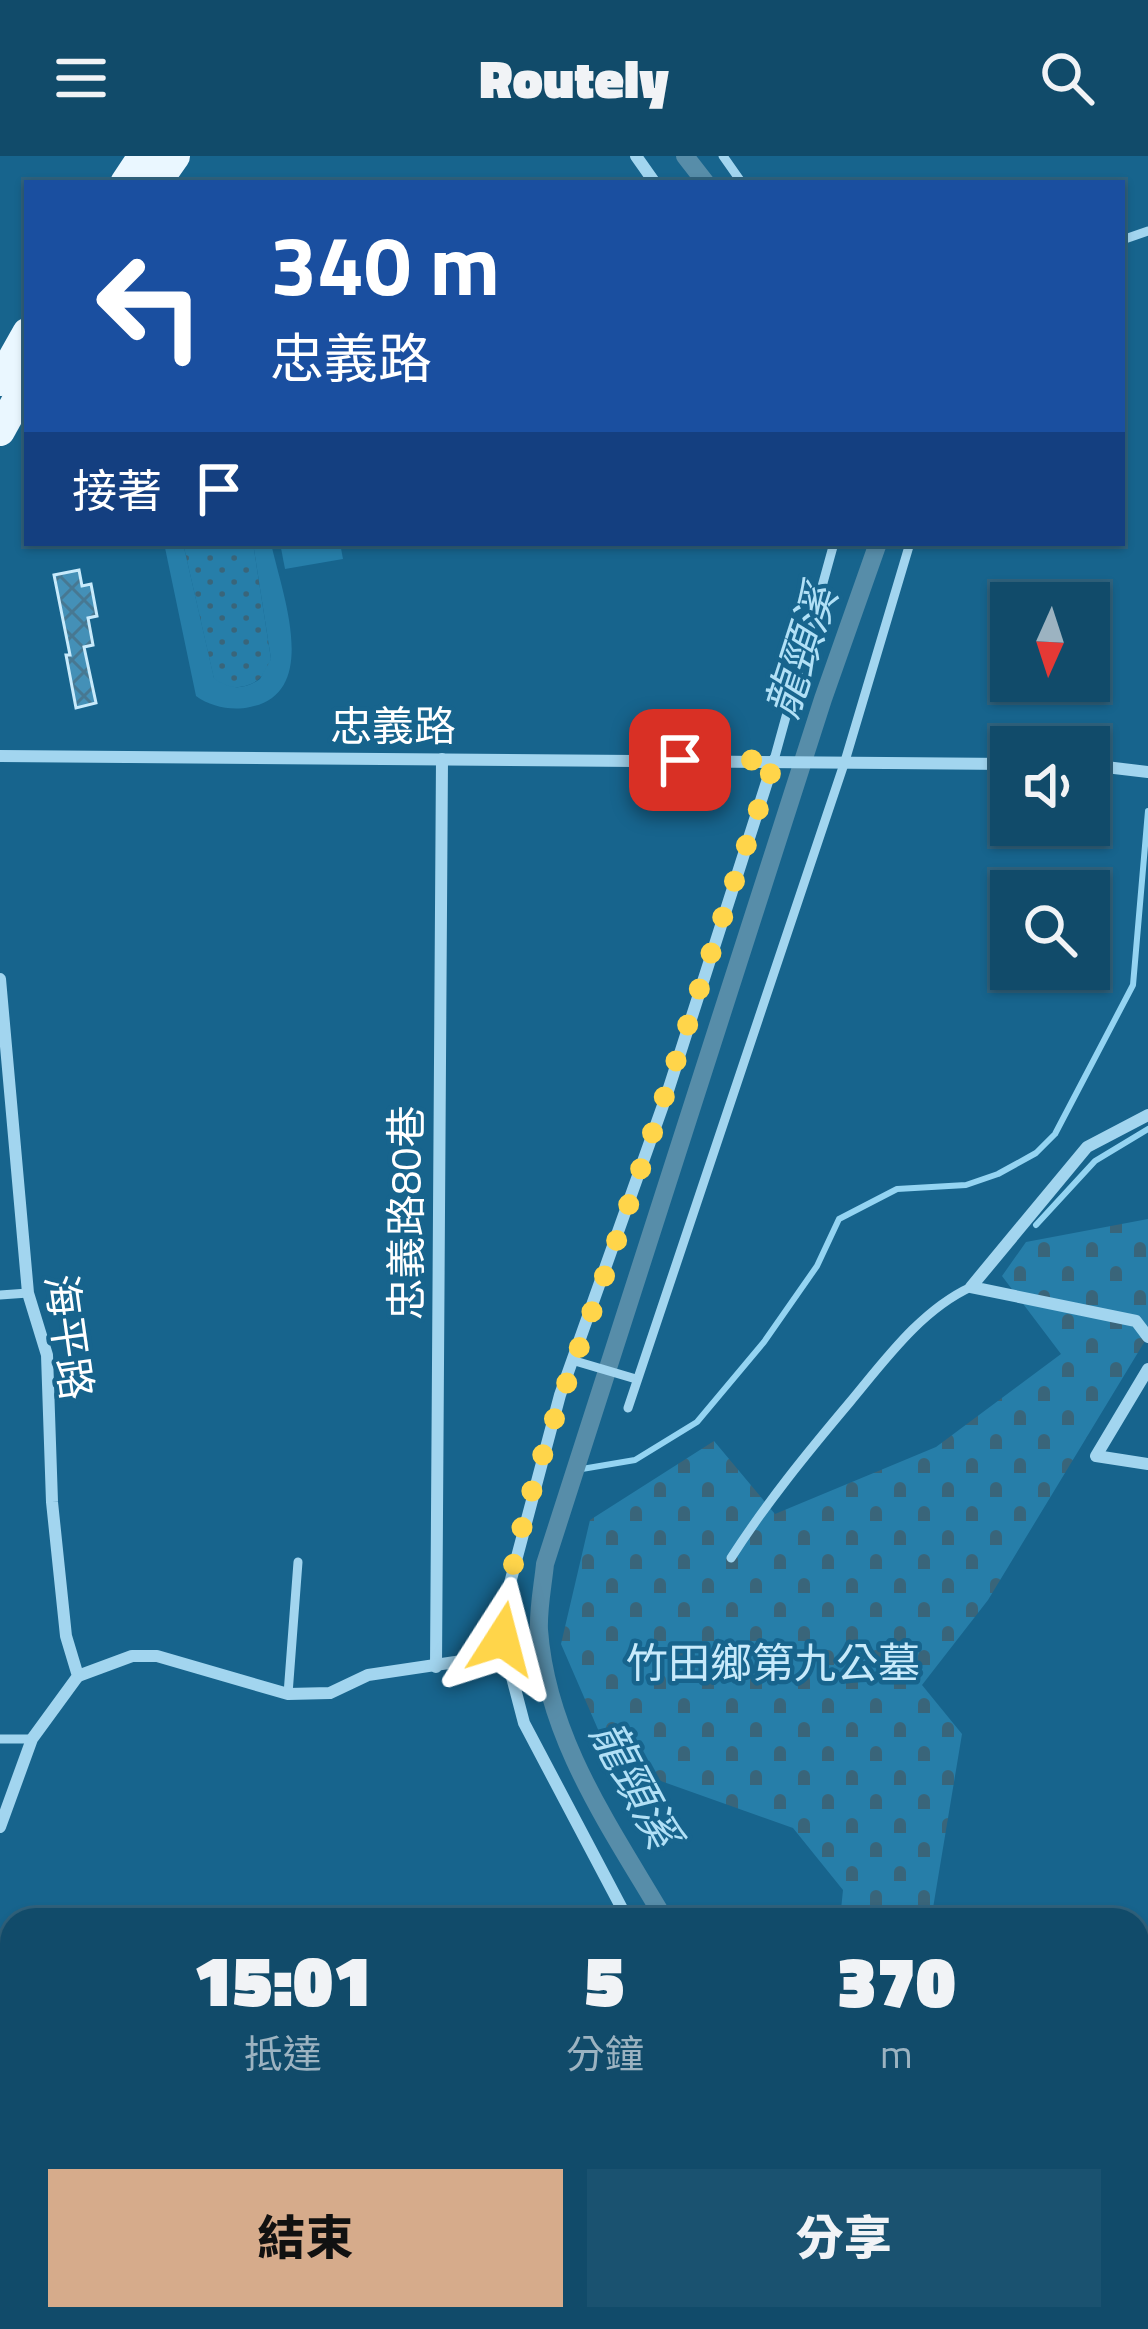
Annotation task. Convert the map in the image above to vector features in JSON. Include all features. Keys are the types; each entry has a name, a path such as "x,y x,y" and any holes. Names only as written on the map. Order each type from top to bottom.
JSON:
{"main road":[{"path":"0,381 24,342"},
{"path":"0,431 24,387"}],"street":[{"name":"忠義路","path":"0,756 990,764"},
{"name":"忠義路80巷","path":"436,1667 442,759"},
{"path":"622,1908 524,1723 502,1639 511,1579 560,1395 780,760"},
{"path":"1110,766 1148,772"},
{"name":"海平路","path":"0,979 28,1293 47,1355 52,1502 67,1636 78,1676"},
{"path":"1148,1115 1088,1147 971,1287 1136,1321 1148,1337"},
{"path":"1148,1370 1096,1456 1148,1464"},
{"path":"0,1826 32,1739 78,1676 132,1656 157,1656 288,1694 330,1693 368,1675 462,1661 502,1639"}],"lane":[{"path":"780,760 834,546"},
{"path":"628,1408 909,546"},
{"path":"731,1558 771,1496 902,1340 954,1294 971,1287"},
{"path":"0,1295 28,1293"},
{"path":"574,1360 636,1379"},
{"path":"288,1694 298,1562"},
{"path":"0,1739 32,1739"}],"green space":[{"path":"165,546 184,546 214,678 237,687 260,679 271,659 253,546 272,546 291,638 285,682 272,698 250,707 215,705 196,696"},
{"path":"184,546 253,546 271,659 264,673 241,687 225,687 214,679"},
{"path":"281,546 341,546 343,559 285,569"},
{"name":"竹田鄉第九公墓","path":"1148,1219 1148,1336 988,1600 922,1685 962,1734 933,1908 841,1908 843,1890 793,1828 613,1764 561,1644 590,1520 714,1441 775,1514 936,1447 1061,1354 1002,1276 1026,1242"}],"building":[{"path":"79,570 82,586 91,584 97,616 88,618 93,645 84,647 96,703 76,708 54,575"}],"waterway":[{"name":"龍頸溪","path":"685,156 704,180"},
{"name":"龍頸溪","path":"658,1908 585,1781 554,1708 539,1630 545,1564 823,699 877,546"},
{"name":"龍頸溪","path":"576,1470 635,1460 697,1422 764,1342 817,1266 839,1219 897,1189 966,1185 998,1174 1036,1153 1055,1134 1133,985 1148,811"},
{"path":"1036,1225 1095,1161 1148,1129"}],"route":[{"path":"502,1639 505,1602 560,1395 667,1094 775,760 680,760"}]}
